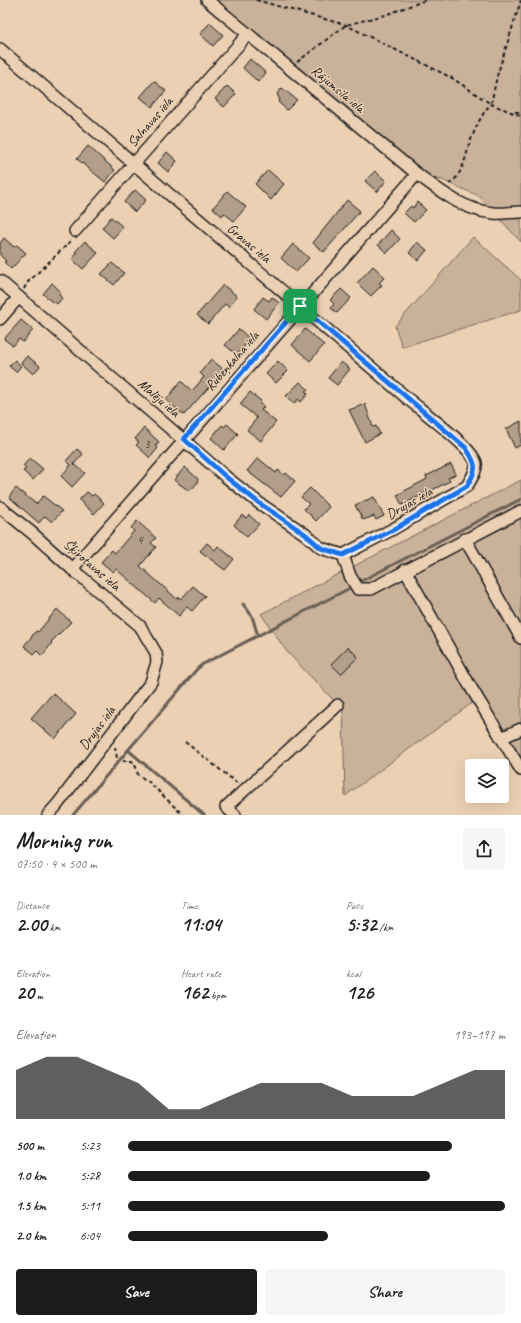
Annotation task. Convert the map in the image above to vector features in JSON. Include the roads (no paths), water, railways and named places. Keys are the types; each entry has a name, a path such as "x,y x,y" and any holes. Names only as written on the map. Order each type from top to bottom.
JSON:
{"street":[{"name":"Rājumsila iela","path":"207,0 416,174 451,199 471,209 494,213 521,212"},
{"name":"Salnavas iela","path":"75,231 133,163 248,34"},
{"name":"Gravas iela","path":"0,49 466,448 476,463"},
{"name":"Rubeņkalna iela","path":"72,569 416,174"},
{"name":"Malēju iela","path":"0,280 226,477 259,503 305,534 321,548 343,555"},
{"path":"0,319 19,297"},
{"name":"Drujas iela","path":"343,555 393,530 467,486 474,474 476,463"},
{"name":"Šķirotavas iela","path":"0,508 32,533 140,626 156,653"},
{"path":"343,555 350,576 358,589 371,589 521,511"},
{"path":"465,539 521,638"},
{"path":"405,570 501,738 521,770"},
{"name":"Drujas iela","path":"48,815 151,682 157,662 156,653"},
{"path":"235,815 226,807 338,705"},
{"path":"501,738 521,729"}],"waterway":[{"path":"363,580 521,499"},
{"path":"73,815 197,669 203,664 348,589"},
{"path":"243,604 252,616 258,636"},
{"path":"128,750 204,815"}]}
